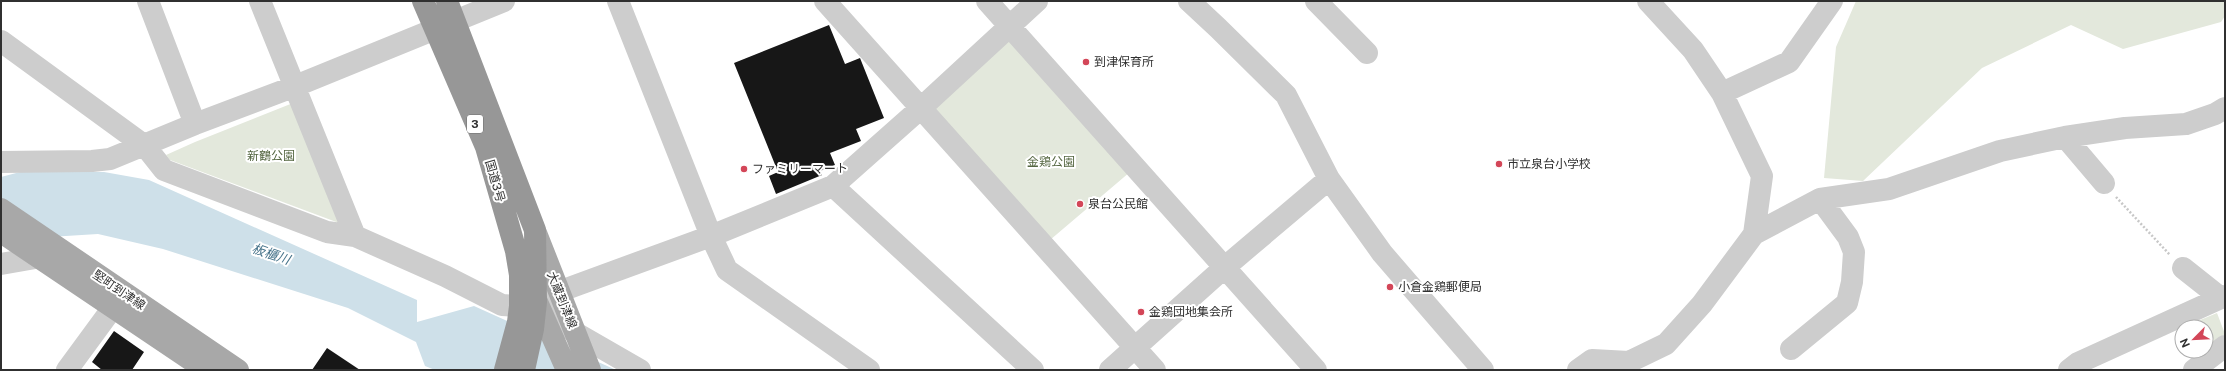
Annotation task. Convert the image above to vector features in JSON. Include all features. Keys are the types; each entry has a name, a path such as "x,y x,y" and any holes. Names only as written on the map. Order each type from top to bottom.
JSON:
{"highway":[{"name":"国道3号","path":"423,1 486,148 516,251 527,315 505,370"},
{"name":"国道3号","path":"447,1 535,230 527,315 524,370"}],"main road":[{"name":"堅町到津線","path":"1,209 48,252 118,299 238,370"},
{"name":"大蔵到津線","path":"535,230 558,292 588,363"},
{"name":"堅町到津線","path":"1,232 20,245 48,252"},
{"name":"堅町到津線","path":"118,299 206,370"},
{"name":"大蔵到津線","path":"527,315 564,360"}],"street":[{"path":"148,1 195,124"},
{"path":"260,1 293,87 355,236"},
{"path":"1,162 92,161 110,158 145,146 195,124 293,87 504,1"},
{"path":"618,1 711,236 728,270 869,370"},
{"path":"825,1 1155,370"},
{"path":"987,1 1316,370"},
{"path":"527,315 558,292 711,236 833,186 921,108 1037,1"},
{"path":"1189,1 1286,96 1329,179 1382,253 1482,370"},
{"path":"1316,1 1367,53"},
{"path":"1648,1 1693,50 1722,93 1762,176 1754,234"},
{"path":"1722,93 1789,62 1832,1"},
{"path":"1,41 145,146 164,170 326,232 355,236 445,276 502,305 574,332 640,370"},
{"path":"1578,370 1592,360 1632,366 1666,344 1702,304 1754,234 1820,199 1889,189 2000,151 2066,137 2125,128 2186,124 2215,114 2225,108"},
{"path":"2066,137 2104,183"},
{"path":"1110,370 1225,268 1329,179"},
{"path":"833,186 1033,370"},
{"path":"1791,349 1847,303 1852,282 1854,252 1848,237 1820,199"},
{"path":"1,264 48,252"},
{"path":"2069,370 2078,363 2223,297 2183,268"},
{"path":"67,370 118,299"},
{"path":"2194,370 2225,346"}],"path":[{"path":"2104,183 2183,268"}],"green space":[{"path":"1856,1 2225,1 2225,16 2221,22 2123,49 2071,25 1982,68 1863,181 1824,178 1836,47"},
{"name":"金鶏公園","path":"1009,39 1130,172 1050,240 933,108"},
{"name":"新鶴公園","path":"293,103 339,223 170,160 166,155 195,142"},
{"path":"2217,313 2225,334 2214,343 2214,319 2203,319"}],"water":[{"name":"板櫃川","path":"20,172 104,172 149,180 417,300 417,322 474,306 616,370 435,370 425,366 416,342 348,308 163,249 98,234 1,240 1,177"}],"building":[{"path":"829,25 845,64 860,58 884,118 856,129 861,141 830,153 835,165 820,171 822,175 776,194 769,176 778,172 734,63"},
{"path":"114,331 144,352 132,370 102,370 92,362"},
{"path":"327,348 360,370 312,370"}],"place":[{"name":"到津保育所","path":"1086,62"},
{"name":"市立泉台小学校","path":"1499,164"},
{"name":"ファミリーマート","path":"744,169"},
{"name":"泉台公民館","path":"1080,204"},
{"name":"小倉金鶏郵便局","path":"1390,287"},
{"name":"金鶏団地集会所","path":"1141,312"}]}
